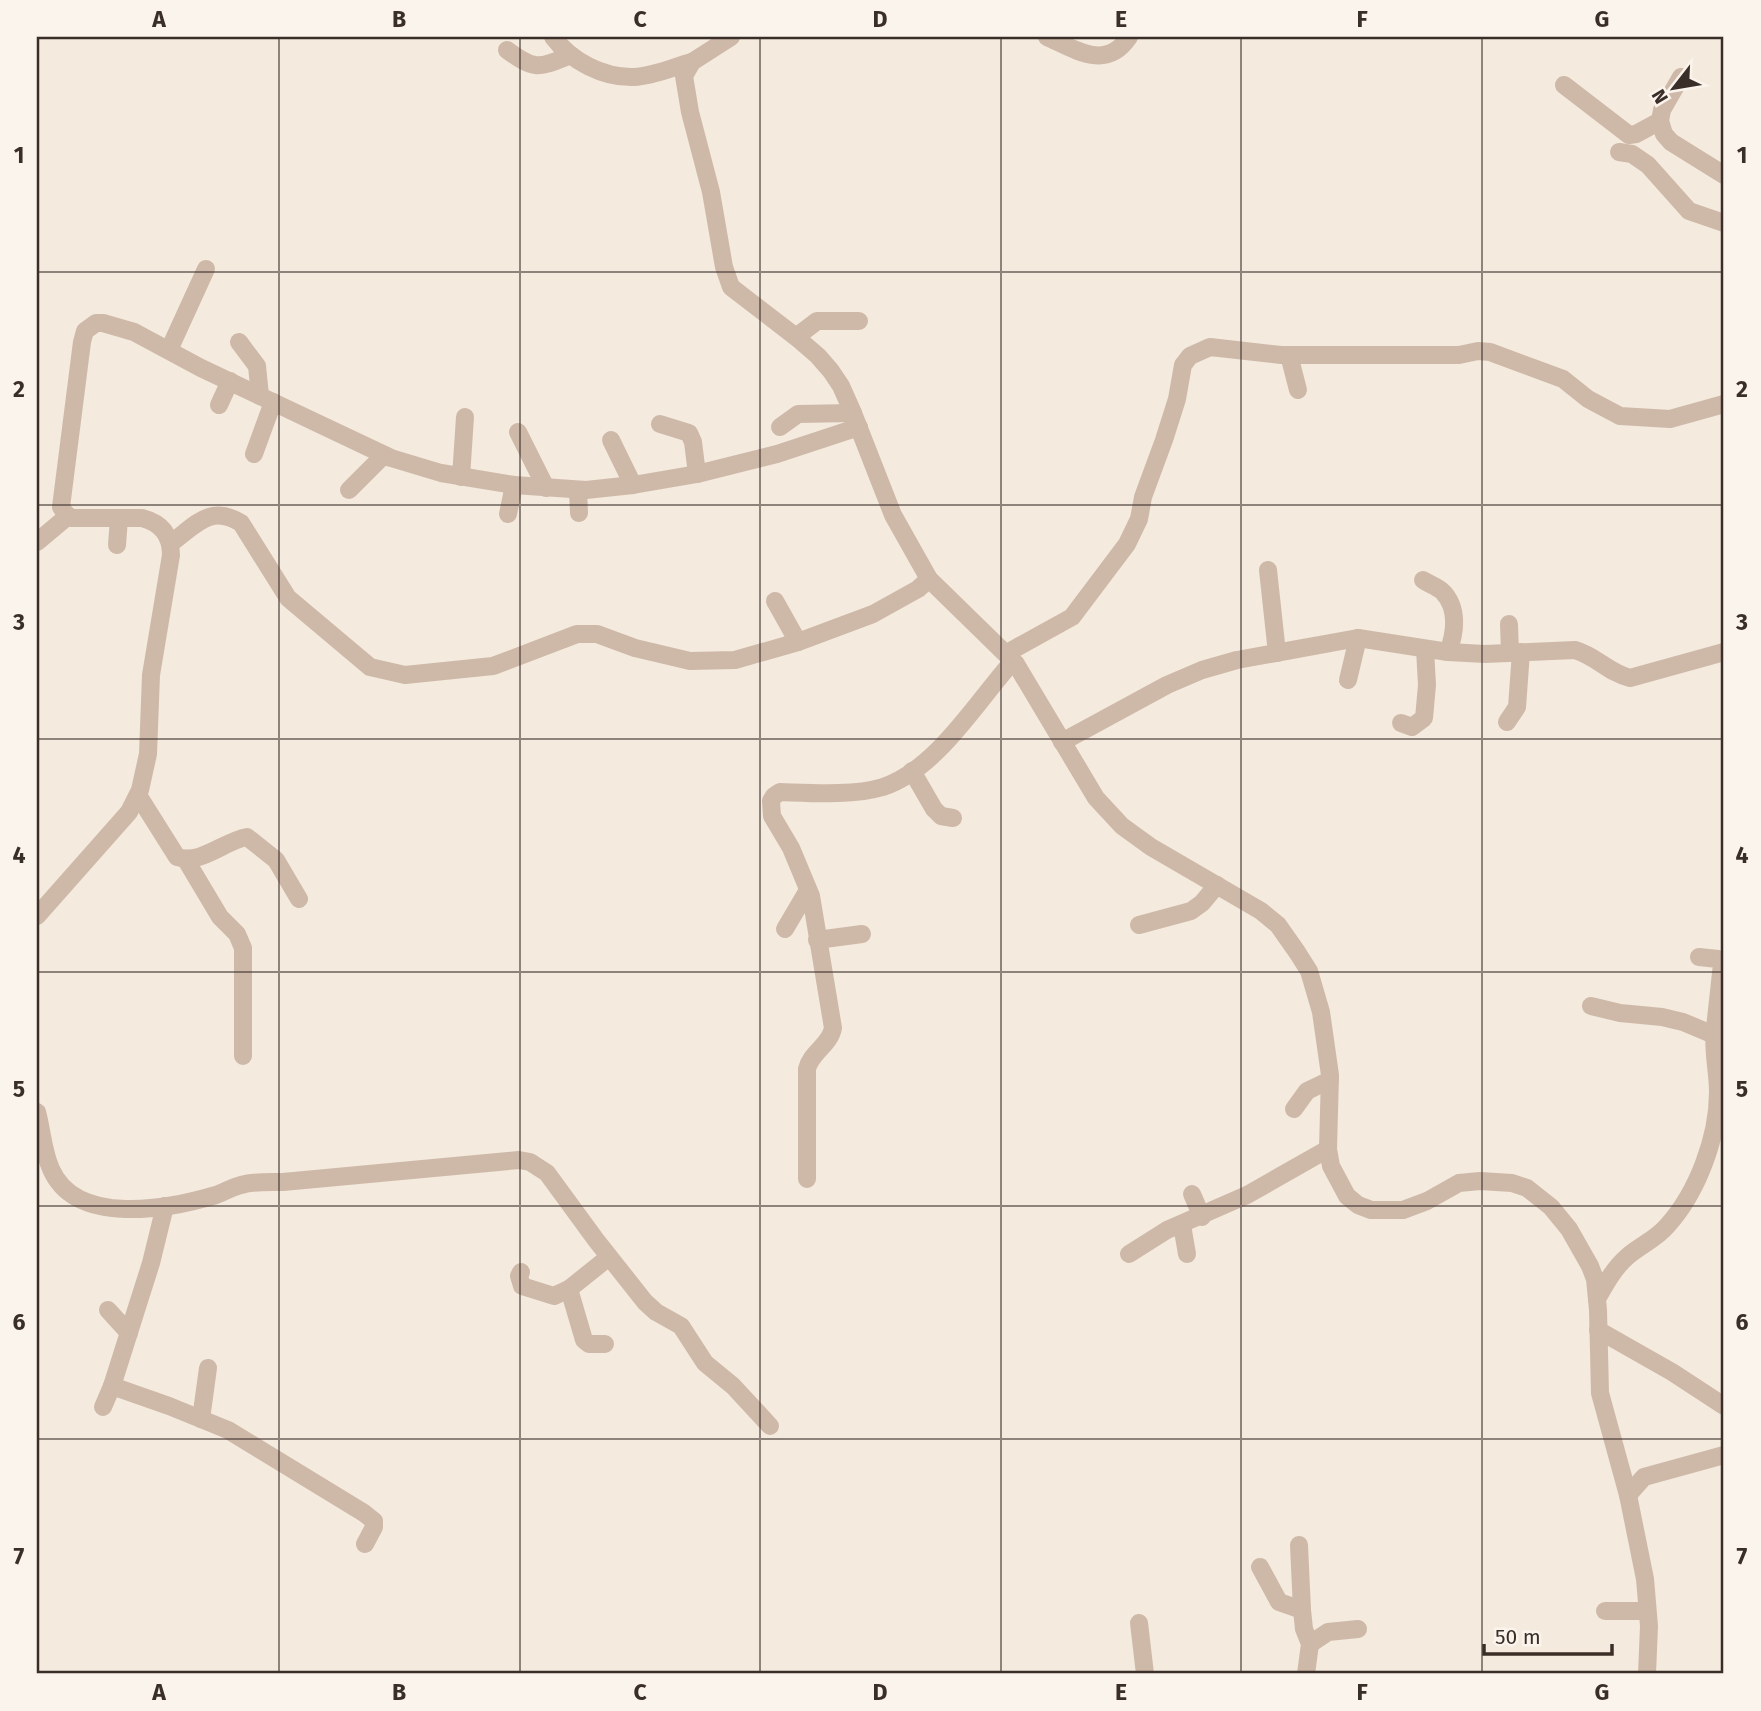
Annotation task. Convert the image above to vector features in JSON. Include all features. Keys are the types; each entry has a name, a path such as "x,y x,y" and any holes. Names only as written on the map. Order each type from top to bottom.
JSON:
{"street":[{"path":"553,37 586,65 614,76 652,74 692,62 730,37"},
{"path":"1047,37 1091,56 1112,52 1122,46 1129,37"},
{"path":"507,50 526,64 536,65 571,55"},
{"path":"692,62 684,76 685,91 711,192 727,279 738,293 796,337 831,370 856,420 893,515 929,579 1010,657 1096,798 1122,826 1151,847 1261,911 1278,925 1309,971 1321,1012 1329,1080 1328,1149 1338,1181 1347,1196 1358,1205 1378,1210 1403,1210 1459,1183 1512,1183 1527,1188 1551,1207 1569,1229 1595,1279 1600,1393 1628,1495 1645,1579 1647,1674"},
{"path":"1681,77 1662,110 1660,121 1664,134 1671,142 1724,175"},
{"path":"1564,85 1629,135 1660,121"},
{"path":"1619,152 1632,154 1648,165 1689,211 1724,223"},
{"path":"169,351 206,269"},
{"path":"796,337 817,321 859,321"},
{"path":"68,516 61,507 61,498 85,331 90,326 103,323 134,332 230,382 401,462 461,477 514,485 578,490 611,489 697,474 777,454 856,420"},
{"path":"239,342 257,366 266,399 254,454"},
{"path":"807,1179 807,1069 810,1059 832,1035 834,1028 808,890 791,848 772,816 770,807 774,796 780,792 826,793 881,787 912,771 955,734 1010,657 1072,617 1127,544 1139,519 1143,497 1177,399 1180,377 1190,356 1210,347 1289,355 1460,355 1478,351 1490,352 1563,379 1588,399 1620,416 1670,419 1724,404"},
{"path":"1289,355 1298,390"},
{"path":"219,405 230,382"},
{"path":"780,426 798,414 856,420"},
{"path":"461,477 465,417"},
{"path":"660,424 689,433 693,442 697,474"},
{"path":"518,432 545,488"},
{"path":"611,440 633,485"},
{"path":"349,490 384,455"},
{"path":"508,514 514,485"},
{"path":"578,490 579,513"},
{"path":"171,543 209,516 218,513 231,517 241,523 288,598 370,667 405,675 493,666 578,634 597,634 635,648 690,661 735,660 799,642 873,614 906,596 929,579"},
{"path":"37,542 68,516 150,521 167,534 171,543 151,675 148,754 138,795 99,848 37,916"},
{"path":"117,545 119,518"},
{"path":"1268,570 1277,653"},
{"path":"1423,580 1443,592 1450,603 1455,628 1448,652"},
{"path":"775,601 799,642"},
{"path":"1507,722 1517,707 1516,652 1509,624"},
{"path":"1062,742 1131,703 1202,670 1237,660 1358,639 1448,652 1575,650 1586,653 1621,676 1630,678 1724,652"},
{"path":"1348,680 1358,639"},
{"path":"1401,723 1412,727 1423,718 1427,685 1424,649"},
{"path":"912,771 934,809 941,816 953,818"},
{"path":"138,795 177,857 186,860 247,837 276,860 299,899"},
{"path":"186,860 220,917 241,940 243,1056"},
{"path":"1139,925 1191,911 1202,903 1217,885"},
{"path":"785,929 808,890"},
{"path":"817,940 862,934"},
{"path":"1597,1299 1622,1261 1655,1237 1675,1216 1699,1173 1715,1119 1718,1093 1722,964 1718,959 1699,957"},
{"path":"1591,1006 1718,1029"},
{"path":"1294,1110 1307,1091 1329,1080"},
{"path":"37,1112 51,1170 68,1191 82,1201 102,1207 146,1209 165,1206 260,1182 519,1160 530,1162 547,1173 645,1302 656,1312 681,1326 705,1363 733,1386 770,1426"},
{"path":"1129,1254 1146,1241 1247,1195 1328,1149"},
{"path":"1192,1194 1202,1217"},
{"path":"103,1407 151,1263 165,1206"},
{"path":"1182,1225 1187,1254"},
{"path":"521,1272 519,1276 522,1286 554,1296 569,1289 609,1257"},
{"path":"569,1289 584,1340 589,1344 604,1344"},
{"path":"108,1310 129,1333"},
{"path":"1598,1330 1672,1372 1724,1406"},
{"path":"201,1419 208,1368"},
{"path":"112,1386 228,1430 364,1513 374,1521 374,1527 365,1544"},
{"path":"1628,1495 1644,1477 1724,1455"},
{"path":"1299,1545 1301,1610 1310,1644 1306,1674"},
{"path":"1260,1567 1279,1602 1301,1610"},
{"path":"1605,1611 1647,1611"},
{"path":"1139,1623 1145,1674"},
{"path":"1310,1644 1328,1632 1358,1629"}]}
